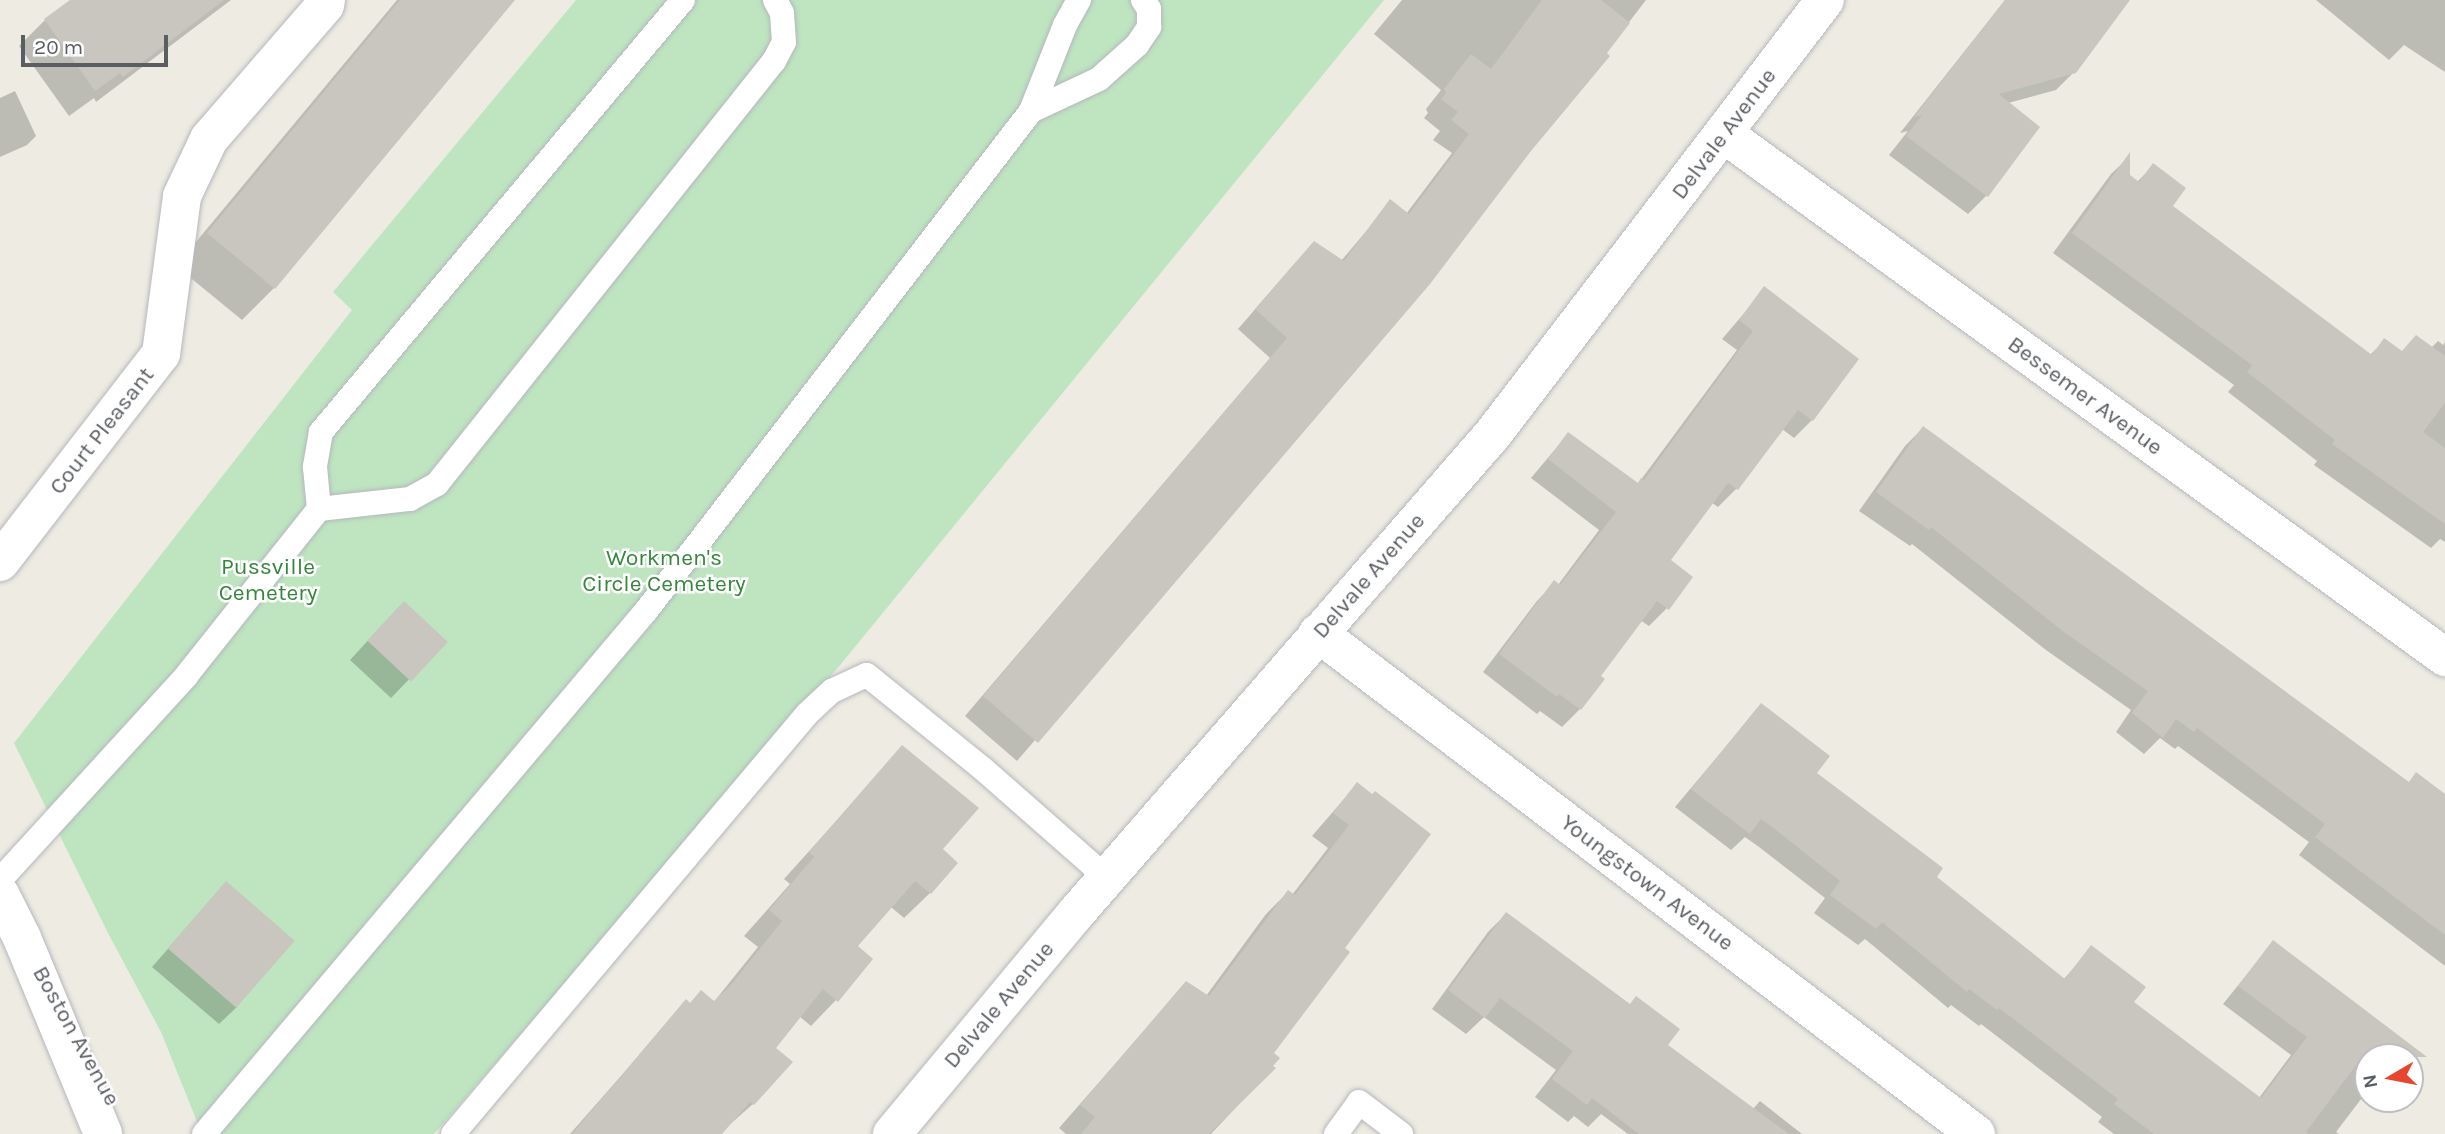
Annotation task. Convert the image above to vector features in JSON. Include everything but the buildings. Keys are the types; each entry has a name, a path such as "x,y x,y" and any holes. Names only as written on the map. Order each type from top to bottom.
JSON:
{"street":[{"name":"Court Pleasant","path":"0,562 161,354 182,196 203,150 209,139 326,5 326,0"},
{"name":"Delvale Avenue","path":"903,1130 1107,878 1493,434 1825,0"},
{"name":"Bessemer Avenue","path":"1724,134 2445,657"},
{"name":"Youngstown Avenue","path":"1318,634 1976,1134"},
{"path":"0,894 11,945 103,1134"},
{"name":"Boston Avenue","path":"11,945 130,1134"}],"lane":[{"path":"0,880 186,676 319,509 315,467 321,432 682,0"},
{"path":"319,509 410,499 437,484 774,61 784,42 782,13 775,0"},
{"path":"204,1134 646,611 1031,111 1065,25 1079,0"},
{"path":"1031,111 1099,79 1137,45 1149,27 1149,9 1143,0"},
{"path":"453,1134 807,714 832,691 867,675 983,769 1107,878"},
{"path":"1336,1134 1359,1102 1401,1134"}],"green space":[{"name":"Workmen's Circle Cemetery","path":"576,0 1384,0 841,664 434,1134 202,1134 161,1032 110,937 14,743 352,310 333,292"}],"park label":[{"name":"Pussville Cemetery","path":"268,580"}]}
